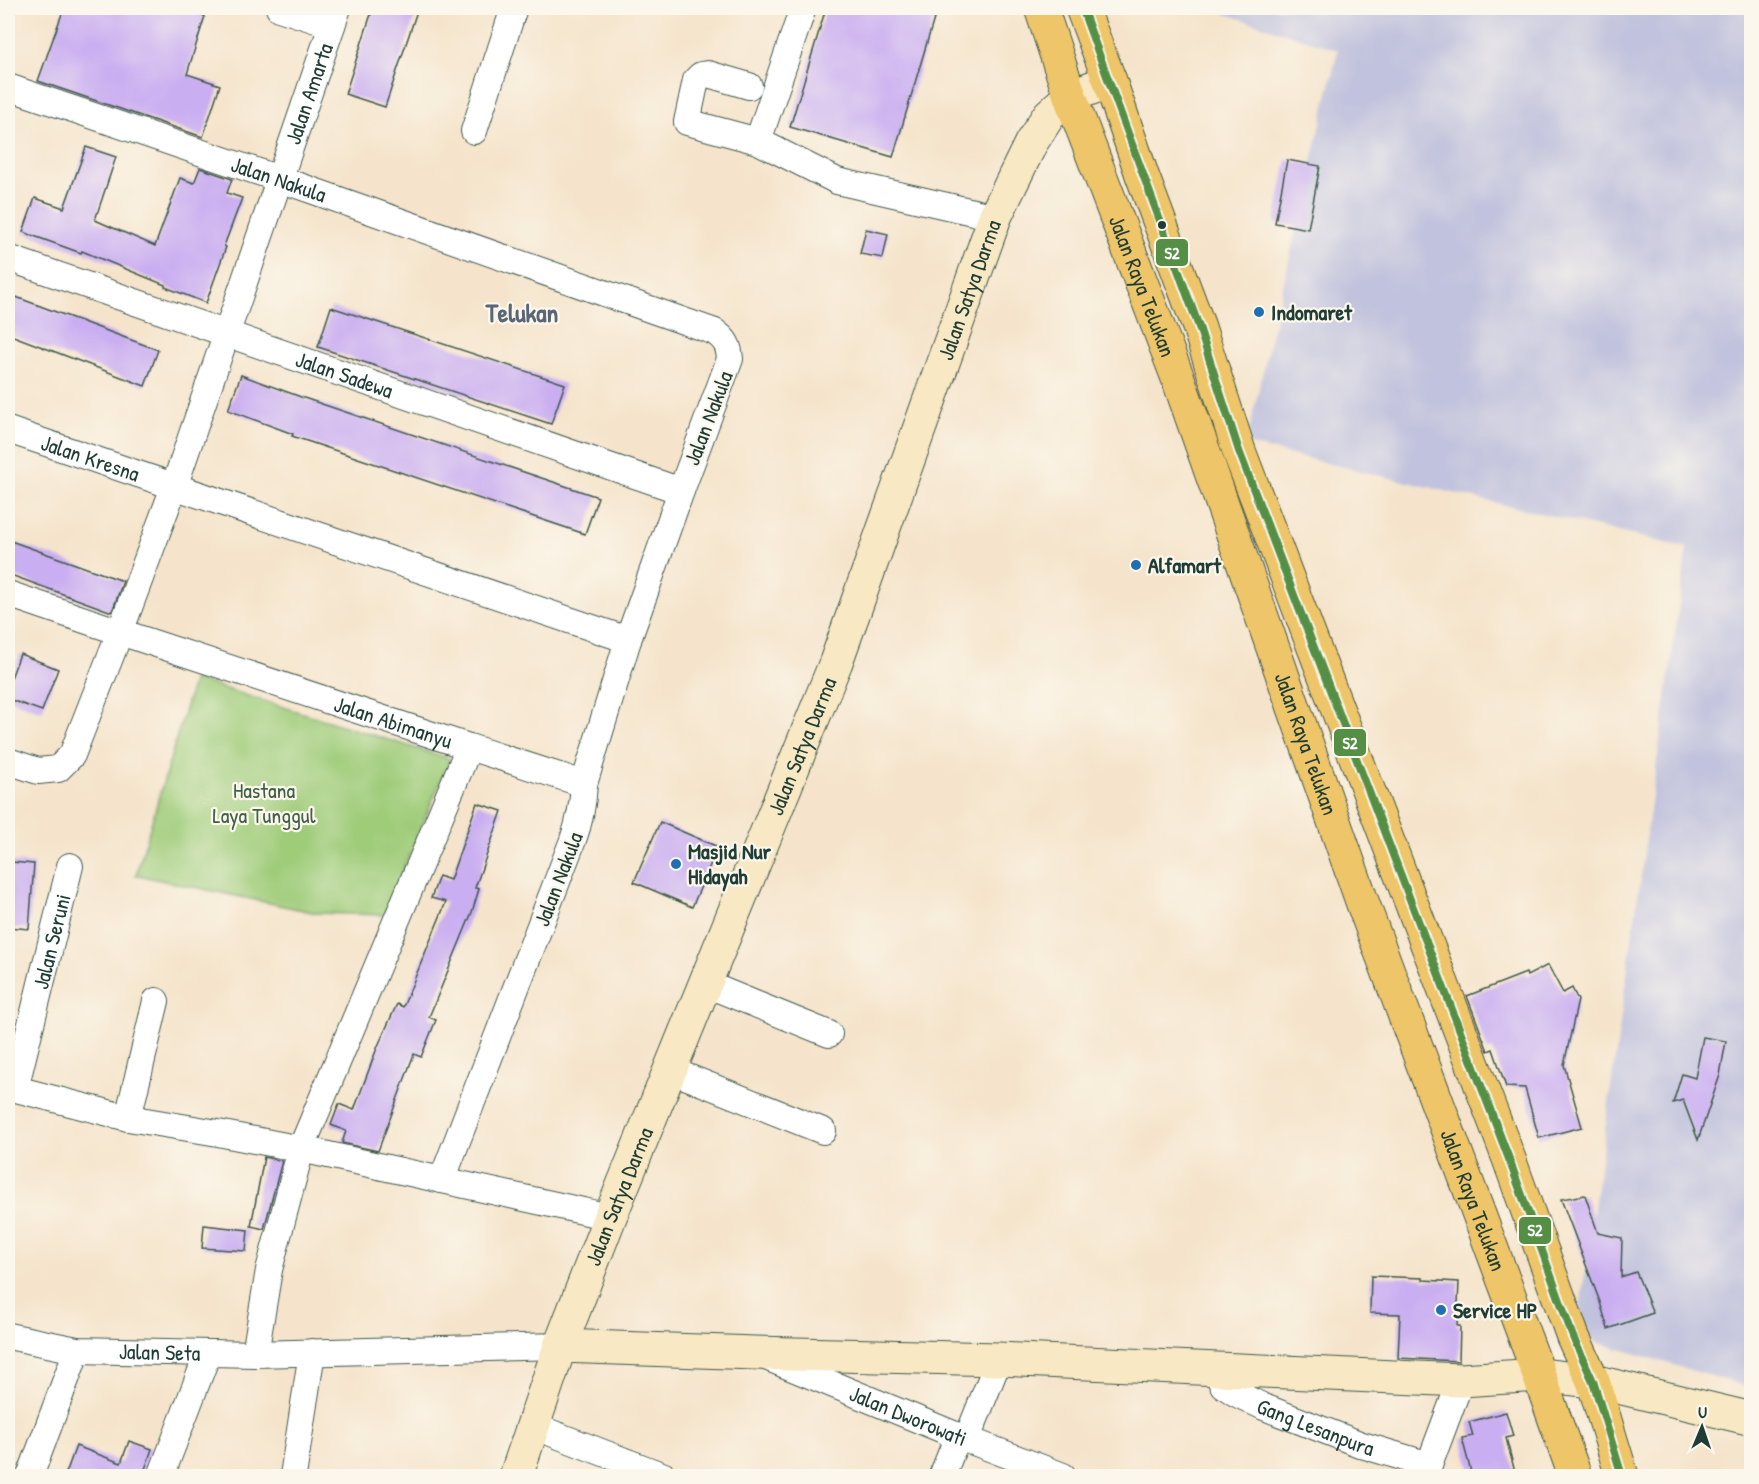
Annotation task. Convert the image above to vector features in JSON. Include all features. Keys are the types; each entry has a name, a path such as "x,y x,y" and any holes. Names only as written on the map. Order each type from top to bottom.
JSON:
{"main road":[{"name":"Jalan Raya Telukan","path":"1041,8 1070,96 1179,381 1363,904 1575,1476"},
{"name":"Jalan Raya Telukan","path":"1082,8 1199,327 1239,451 1509,1159 1573,1337 1593,1381 1622,1476"},
{"name":"Jalan Satya Darma","path":"516,1476 560,1346 610,1217 836,662 995,217 1031,143 1048,115 1070,96 1110,81"},
{"path":"560,1346 999,1359 1461,1380 1539,1375 1593,1381 1752,1419"}],"street":[{"path":"279,8 335,16"},
{"path":"474,131 514,8"},
{"path":"758,141 803,8"},
{"name":"Jalan Amarta","path":"8,761 38,771 58,769 72,755 174,488 335,16"},
{"path":"749,86 708,74 701,75 696,80 687,122 758,141 837,181 995,217"},
{"name":"Jalan Nakula","path":"8,87 704,328 715,332 725,340 730,349 730,359 628,640 584,784 580,820 442,1180"},
{"name":"Jalan Sadewa","path":"8,258 681,491"},
{"name":"Jalan Kresna","path":"8,430 628,640"},
{"name":"Jalan Abimanyu","path":"8,594 470,747 301,1149 269,1270 255,1354"},
{"path":"470,747 584,784"},
{"name":"Jalan Seruni","path":"11,1088 70,866"},
{"path":"706,984 830,1034"},
{"path":"128,1118 156,1001"},
{"path":"670,1070 822,1131"},
{"path":"11,1088 128,1118 218,1132 301,1149 610,1217"},
{"name":"Jalan Seta","path":"8,1336 77,1350 255,1354 560,1346"},
{"path":"30,1476 77,1350"},
{"path":"293,1476 312,1352"},
{"path":"161,1476 208,1353"},
{"name":"Jalan Dworowati","path":"755,1353 963,1438 1012,1467 1063,1476"},
{"path":"942,1476 963,1438 999,1359"},
{"name":"Gang Lesanpura","path":"1215,1369 1223,1385 1255,1403 1427,1471"},
{"path":"1427,1471 1461,1380"},
{"path":"533,1426 664,1476"}],"shaded area":[{"path":"1224,8 1751,8 1751,1388 1576,1336 1687,548 1246,444 1338,50 1223,13"}],"green space":[{"name":"Hastana Laya Tunggul","path":"194,679 450,759 384,915 317,913 136,875"}],"building":[{"path":"64,8 179,8 205,16 187,74 220,85 203,137 38,81"},
{"path":"373,8 418,8 385,107 345,94"},
{"path":"826,8 919,8 936,12 893,157 790,127"},
{"path":"86,147 116,157 95,220 155,246 180,178 194,183 200,168 232,179 227,193 242,198 206,303 82,251 81,253 23,232 35,198 64,208"},
{"path":"1287,160 1320,166 1308,229 1275,223"},
{"path":"866,229 888,234 883,258 860,254"},
{"path":"8,294 158,350 145,386 8,334"},
{"path":"331,307 565,384 551,424 318,347"},
{"path":"241,375 598,497 585,534 292,436 293,434 228,410"},
{"path":"8,540 123,581 112,612 8,574"},
{"path":"20,654 58,669 42,711 8,699 8,686"},
{"path":"477,803 502,811 475,888 479,889 472,912 429,1017 436,1020 421,1057 414,1054 378,1151 342,1143 346,1131 331,1125 339,1104 354,1110 377,1048 397,1004 403,1007 446,902 431,898 439,876 450,880"},
{"name":"Masjid Nur Hidayah","path":"660,822 718,847 692,907 634,882"},
{"path":"11,862 34,864 29,929 8,927"},
{"path":"1548,965 1563,993 1572,988 1578,1000 1564,1065 1582,1127 1539,1138 1525,1088 1506,1087 1493,1049 1488,1051 1467,996 1526,973 1527,976"},
{"path":"1703,1037 1726,1041 1720,1075 1698,1140 1683,1100 1673,1103 1682,1074 1695,1078"},
{"path":"264,1157 282,1161 264,1229 251,1226"},
{"path":"1585,1195 1598,1233 1622,1238 1621,1277 1636,1272 1653,1313 1608,1329 1561,1199"},
{"path":"204,1225 248,1230 246,1251 202,1248"},
{"path":"1371,1276 1459,1282 1457,1326 1460,1326 1459,1361 1398,1358 1400,1314 1370,1313"},
{"path":"1506,1412 1513,1436 1506,1438 1516,1476 1472,1476 1462,1438 1473,1436 1469,1422"},
{"path":"129,1441 152,1449 144,1472 147,1473 146,1476 65,1476 76,1446 121,1463"}],"transit line":[{"name":"S2","path":"1082,8 1199,327 1239,451 1509,1159 1573,1337 1593,1381 1622,1476"}],"place":[{"name":"Indomaret","path":"1259,312"},
{"name":"Alfamart","path":"1136,565"},
{"name":"Masjid Nur Hidayah","path":"676,864"},
{"name":"Service HP","path":"1441,1310"}],"district":[{"name":"Telukan","path":"522,312"}]}
